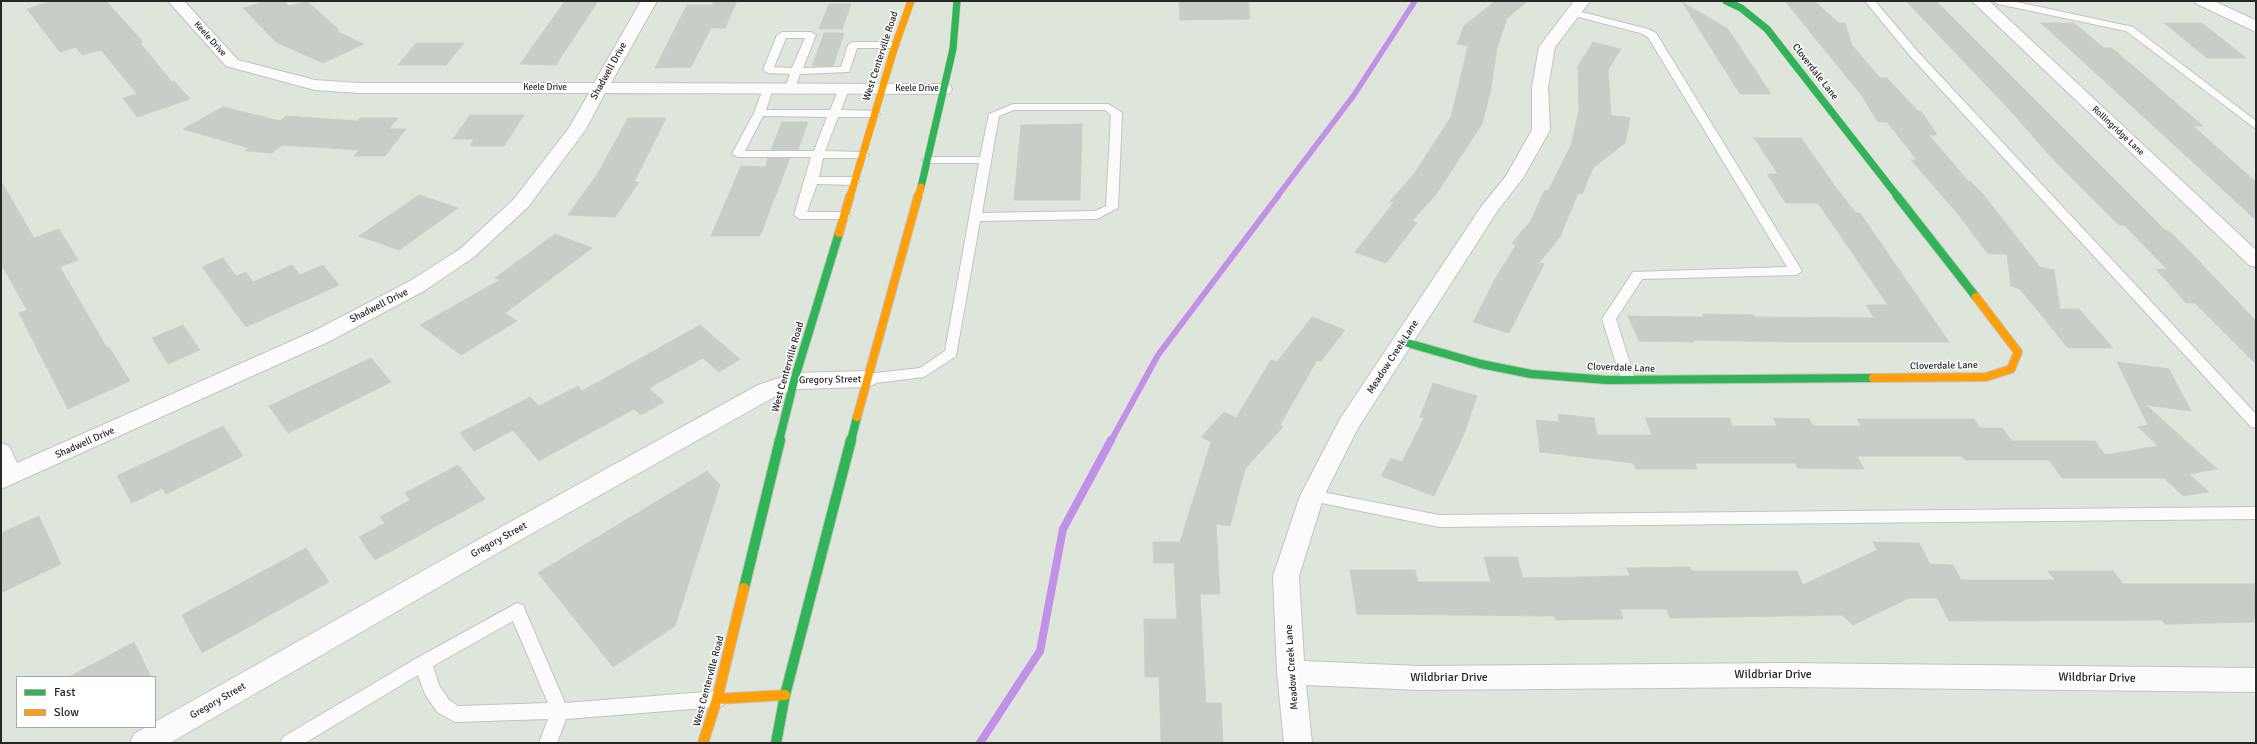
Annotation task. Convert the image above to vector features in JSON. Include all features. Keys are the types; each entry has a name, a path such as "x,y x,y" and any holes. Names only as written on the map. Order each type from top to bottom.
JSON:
{"main road":[{"name":"West Centerville Road","path":"704,743 717,699 794,381 895,45 911,1"},
{"path":"776,743 785,695 867,379 928,160 953,49 957,1"},
{"name":"Cloverdale Lane","path":"1404,342 1481,364 1531,374 1607,380 1628,379 1690,381 1986,377 2011,369 2018,352 1908,207 1767,29 1741,8 1726,1"},
{"path":"717,699 785,695"}],"street":[{"name":"Keele Drive","path":"176,1 232,63 315,85 360,88 944,89"},
{"name":"Shadwell Drive","path":"6,478 322,336 417,286 467,253 521,203 577,129 649,1"},
{"name":"Rollingridge Lane","path":"1980,1 2256,261"},
{"path":"2202,1 2256,27"},
{"name":"Meadow Creek Lane","path":"1298,743 1291,672 1286,576 1312,496 1348,425 1404,342 1490,207 1514,178 1541,130 1540,87 1547,47 1578,7"},
{"name":"Gregory Street","path":"144,743 492,544 759,395 794,381 867,379"},
{"path":"1,452 6,478"},
{"name":"Wildbriar Drive","path":"1291,672 1419,678 1785,675 2256,680"}],"lane":[{"path":"1870,1 1915,55 2256,423"},
{"path":"1998,1 2129,29 2256,126"},
{"path":"1578,7 1652,35 1796,271 1638,275 1609,319 1628,379"},
{"path":"790,89 796,71 811,36 782,35 768,70 796,71 846,70 853,46 895,45"},
{"path":"768,89 738,154 863,155"},
{"path":"844,89 818,154 812,180 800,215 844,216"},
{"path":"867,379 924,372 951,353 985,160 994,114 1013,107 1108,108 1117,114 1112,208 1097,215 975,218"},
{"path":"758,113 875,114"},
{"path":"928,160 985,160"},
{"path":"812,180 854,181"},
{"path":"1312,496 1439,521 2256,513"},
{"path":"289,743 423,663 517,610 560,711 548,743"},
{"path":"423,663 431,688 443,706 455,714 560,711 717,699"}],"building":[{"path":"52,1 106,1 143,42 140,43 172,82 174,81 190,99 137,117 123,98 137,94 101,50 82,55 76,47 60,52 27,9"},
{"path":"266,1 284,1 289,6 307,1 339,30 336,31 364,44 323,63 276,42 243,8"},
{"path":"565,1 598,1 556,65 520,64"},
{"path":"714,1 737,1 725,28 711,28 691,67 655,68 687,5 712,5"},
{"path":"1179,1 1248,1 1250,19 1180,20"},
{"path":"1495,1 1528,1 1507,18 1497,48 1491,89 1482,124 1437,193 1412,221 1417,223 1386,263 1355,252 1394,202 1390,201 1414,174 1451,117 1468,46 1457,44 1464,26"},
{"path":"1785,1 1814,1 1839,23 1845,23 1852,45 1880,78 1887,78 1918,111 1921,111 1937,135 1929,135 1968,181 1970,181 1982,193 2040,267 2054,270 2060,309 2079,309 2113,348 2068,348 2020,289 2011,286 2007,254 1988,254 1958,214 1911,160 1917,160 1887,122 1878,122 1862,96"},
{"path":"1906,1 1936,1 2166,231 2169,231 2195,257 2256,321 2256,364 2195,303 2186,303 2156,269 2167,269 2124,225 2119,225 2051,157 2008,108"},
{"path":"1682,2 1728,29 1771,94 1740,94"},
{"path":"829,4 851,4 842,29 819,29"},
{"path":"2041,23 2074,23 2104,48 2112,48 2203,126 2193,126 2256,182 2256,220"},
{"path":"2164,23 2202,23 2246,58 2207,58"},
{"path":"824,33 844,33 833,66 812,66"},
{"path":"1593,42 1621,49 1608,70 1611,115 1630,118 1625,143 1593,168 1582,194 1578,193 1560,237 1539,263 1544,264 1509,333 1473,322 1495,279 1516,245 1512,243 1530,222 1545,190 1548,191 1571,145 1579,111 1578,66"},
{"path":"416,43 464,43 446,65 398,65"},
{"path":"223,107 280,121 286,116 358,121 360,118 398,118 389,129 406,129 385,156 354,156 359,150 282,145 272,153 245,151 249,148 183,129"},
{"path":"470,115 524,115 504,146 470,146 474,139 453,139"},
{"path":"628,118 666,118 634,182 639,182 615,217 568,215 598,173"},
{"path":"782,122 808,122 798,150 771,150"},
{"path":"1082,124 1080,200 1014,200 1021,125"},
{"path":"1754,138 1801,138 1837,189 1856,213 1860,213 1949,342 1639,341 1628,316 1704,317 1703,314 1754,315 1755,317 1874,318 1866,305 1888,305 1818,203 1786,203 1767,174 1778,174"},
{"path":"768,158 790,158 760,236 711,236 741,166 765,167"},
{"path":"1,181 34,238 59,229 78,260 60,267 107,348 109,347 130,381 68,409 19,313 27,310 1,264"},
{"path":"419,195 458,208 399,250 359,236"},
{"path":"555,234 592,248 505,313 517,321 461,355 420,325 500,280 495,278"},
{"path":"223,258 236,276 246,272 253,282 292,265 300,275 323,265 339,285 246,327 202,267"},
{"path":"1312,317 1345,330 1321,361 1317,360 1280,425 1283,427 1245,469 1230,526 1216,524 1220,594 1200,594 1206,703 1221,703 1223,743 1161,743 1159,677 1145,677 1144,619 1177,619 1174,563 1154,563 1153,542 1180,542 1211,442 1201,437 1224,412 1236,418 1271,360 1277,362"},
{"path":"183,325 200,350 168,364 152,338"},
{"path":"700,325 740,359 719,372 703,358 649,388 664,402 641,415 634,409 539,461 513,430 474,451 460,433 530,397 539,406 578,386 582,391"},
{"path":"371,358 391,382 288,433 269,406"},
{"path":"2117,362 2169,369 2191,411 2146,405 2217,469 2189,474 2209,492 2183,496 2164,478 2062,478 2049,460 1965,460 1962,456 1857,456 1864,469 1798,468 1795,463 1695,463 1697,469 1636,469 1633,463 1540,452 1536,420 1559,422 1558,414 1594,418 1597,435 1652,435 1645,418 1729,418 1732,426 1777,426 1773,418 1809,419 1813,426 1861,426 1857,419 1974,419 1980,428 2002,428 2012,441 2095,441 2105,455 2158,446 2138,427 2148,425"},
{"path":"1433,383 1477,396 1464,434 1434,496 1381,476 1391,458 1402,462 1424,418 1420,417"},
{"path":"223,426 243,456 166,494 162,488 132,503 117,476"},
{"path":"458,465 485,499 375,560 359,537 385,523 380,517 410,500 405,493"},
{"path":"707,471 720,485 675,626 613,667 538,573"},
{"path":"39,516 61,564 1,593 1,533"},
{"path":"1873,542 1919,543 1930,564 1953,565 1961,580 2055,580 2048,571 2113,571 2123,584 2256,584 2256,622 2165,624 2162,620 1949,621 1937,598 1909,598 1853,625 1842,615 1670,618 1666,609 1620,609 1623,619 1556,620 1554,616 1357,614 1350,570 1415,570 1418,582 1491,582 1484,557 1517,557 1523,578 1630,576 1627,568 1690,567 1692,571 1797,571 1803,585 1877,550"},
{"path":"306,548 329,582 202,653 182,615"},
{"path":"134,642 151,676 71,676"}],"waterway":[{"path":"1277,197 1354,95 1415,1"},
{"path":"1111,441 1158,355 1278,196"},
{"path":"980,743 1040,651 1063,529 1111,440"}],"traffic: fast":[{"path":"921,187 953,49 957,1"},
{"path":"1726,1 1741,8 1767,29 1976,297"},
{"path":"744,588 794,381 839,233"},
{"path":"1404,342 1481,364 1531,374 1607,380 1873,378"},
{"path":"776,743 785,695 857,417"}],"traffic: slow":[{"path":"839,233 894,49 911,1"},
{"path":"857,417 921,187"},
{"path":"1873,378 1986,377 2011,369 2018,352 1976,297"},
{"path":"703,743 717,699 744,588"},
{"path":"717,699 785,695"}]}
